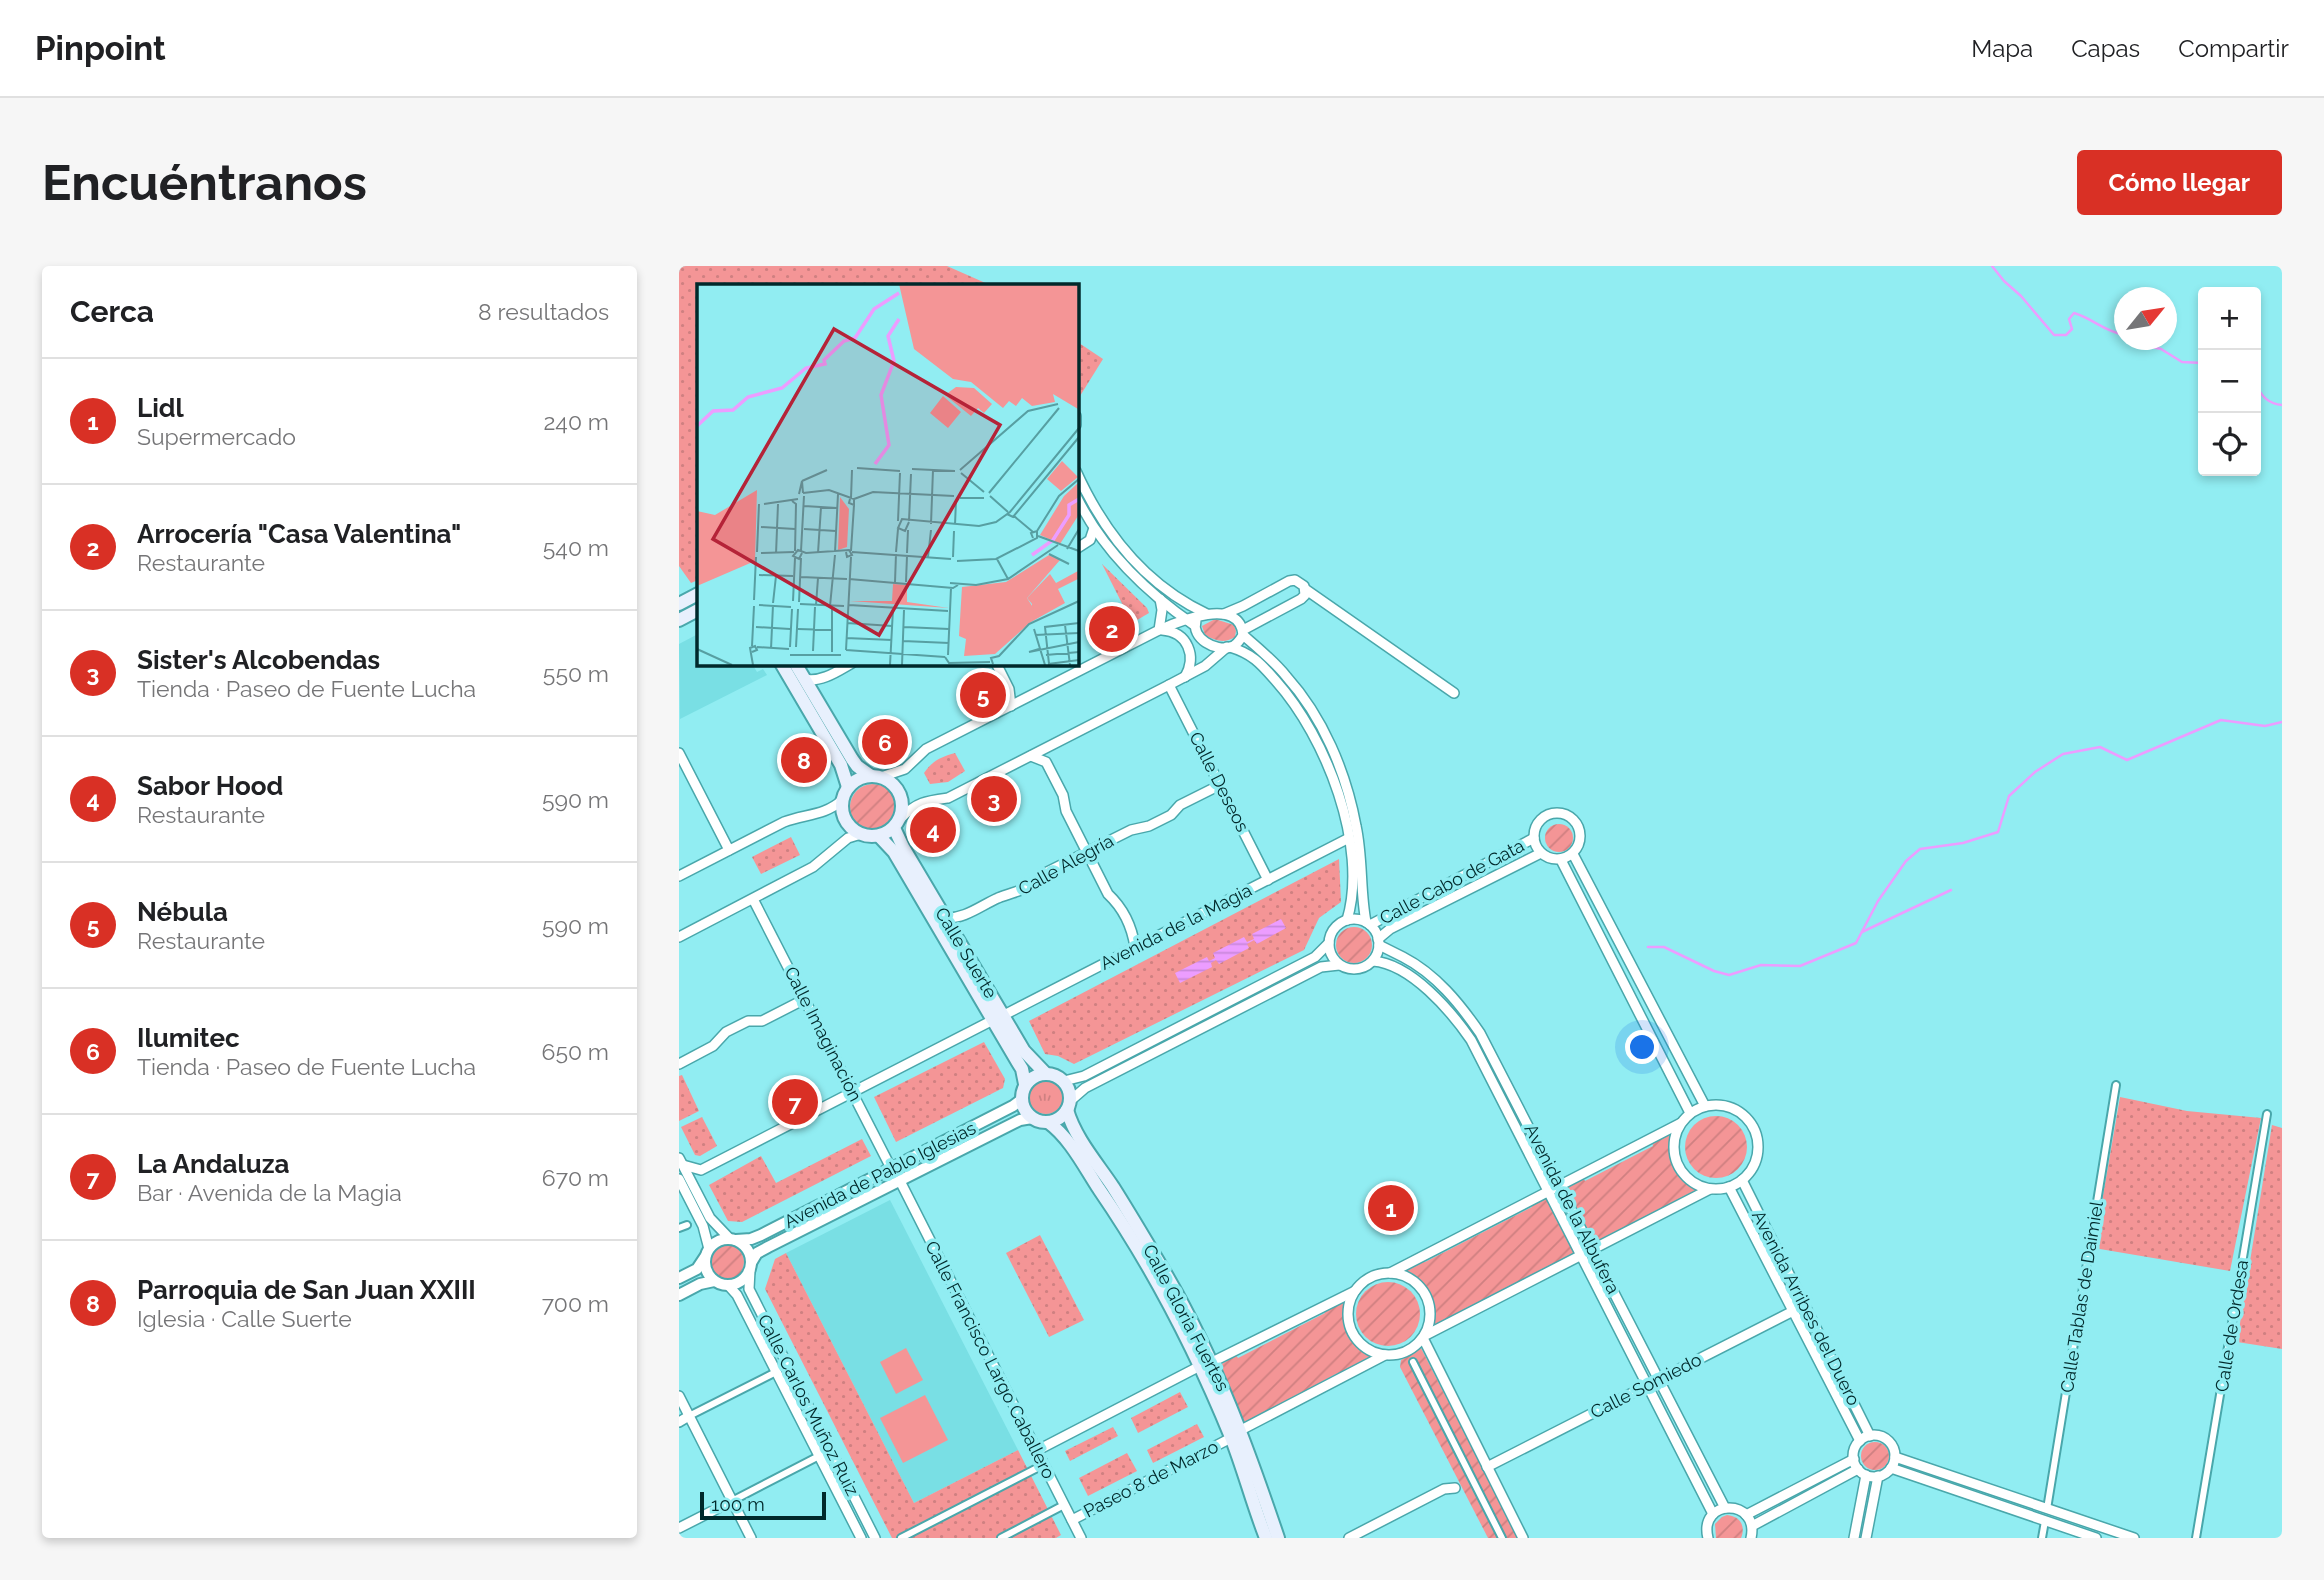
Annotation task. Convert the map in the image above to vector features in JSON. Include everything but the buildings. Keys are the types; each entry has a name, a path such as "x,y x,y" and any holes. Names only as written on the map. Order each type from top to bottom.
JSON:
{"main road":[{"path":"679,604 697,595"},
{"path":"679,620 697,611"},
{"path":"782,665 841,765 848,787"},
{"path":"796,665 857,766 892,783 900,793 903,806 897,823 879,836 861,834 849,826 843,814 842,800 848,787 857,780 876,776"},
{"name":"Calle Suerte","path":"897,823 903,848 945,918 998,1018 1022,1069 1025,1084"},
{"name":"Calle Suerte","path":"879,836 894,852 998,1018 1045,1073"},
{"path":"1045,1073 1056,1075 1064,1081 1068,1088 1069,1105 1059,1118 1048,1122 1032,1118 1024,1110 1021,1100 1025,1084 1035,1076 1045,1073"},
{"name":"Calle Gloria Fuertes","path":"1069,1105 1071,1126 1124,1205 1170,1281 1278,1538"},
{"name":"Calle Gloria Fuertes","path":"1048,1122 1061,1132 1116,1213 1206,1364"},
{"name":"Calle Gloria Fuertes","path":"1236,1434 1266,1538"}],"street":[{"path":"1078,475 1112,534 1136,562 1197,619 1198,634 1205,643 1220,648 1236,644 1243,632 1301,599 1305,595 1305,589"},
{"path":"1078,500 1094,528 1119,559 1160,599 1197,619"},
{"path":"1078,547 1090,540 1094,528"},
{"path":"876,776 905,769 926,749 1159,630 1224,614 1289,581 1300,582 1305,589 1454,693"},
{"path":"1159,630 1162,610 1160,599"},
{"path":"1224,614 1233,617 1243,632 1287,676 1309,706 1330,743 1343,774 1356,826 1368,924 1379,942 1373,961 1353,970 1339,965 1333,959 1329,943"},
{"path":"1159,630 1173,631 1188,644 1191,664 1185,677"},
{"path":"897,823 912,807 921,802 948,798 1185,677 1205,666 1228,647"},
{"path":"1228,647 1247,652 1285,691 1306,721 1334,779 1349,838 1352,903 1347,920"},
{"path":"804,679 820,680 848,665"},
{"path":"997,665 1009,690 1011,706"},
{"name":"Calle Deseos","path":"1169,685 1268,880"},
{"path":"679,753 729,850"},
{"path":"1031,755 1046,762 1063,795 1066,811 1108,894 1118,903 1133,932 1135,947"},
{"name":"Calle Alegría","path":"945,918 962,917 1001,897 1017,893 1040,881 1047,872 1131,830 1149,826 1171,815 1180,805 1220,785"},
{"path":"679,876 796,817 819,814 834,808 842,800"},
{"path":"1559,813 1573,819 1581,832 1581,841 1573,854 1561,860 1547,858 1541,853 1534,838 1538,823 1543,817 1559,813"},
{"path":"679,937 814,867 848,838 861,834"},
{"name":"Avenida de la Magia","path":"701,1170 1349,838"},
{"name":"Calle Cabo de Gata","path":"1368,924 1534,838"},
{"name":"Calle Cabo de Gata","path":"1379,942 1390,929 1541,853"},
{"path":"1573,854 1705,1106"},
{"path":"1561,860 1691,1113"},
{"name":"Calle Imaginación","path":"753,899 892,1170"},
{"path":"1064,1081 1084,1076 1315,957 1329,943 1334,928 1347,920 1353,919 1368,924"},
{"name":"Avenida de la Albufera","path":"1379,942 1433,977 1464,1009 1494,1057 1725,1508"},
{"name":"Avenida de la Albufera","path":"1373,961 1383,962 1402,971 1454,1015 1484,1063 1713,1514"},
{"path":"1069,1105 1085,1088 1321,967 1339,965"},
{"path":"679,1064 713,1046 726,1032 748,1021 762,1021 805,999"},
{"name":"Calle Tablas de Daimiel","path":"2047,1509 2116,1085"},
{"name":"Avenida de Pablo Iglesias","path":"733,1240 751,1240 892,1170 1021,1100"},
{"path":"1036,1451 1355,1291 1369,1278 1390,1273 1560,1186 1681,1123 1691,1113 1705,1106 1719,1104 1733,1108 1745,1116 1754,1128 1758,1142 1757,1156 1752,1170 1742,1181 1729,1187 1710,1189 1423,1337 1404,1353 1385,1355 1374,1352 1363,1346 1355,1337 1348,1314 1355,1291"},
{"name":"Calle de Ordesa","path":"2196,1538 2267,1114"},
{"name":"Avenida de Pablo Iglesias","path":"751,1266 757,1253 1018,1121 1032,1118"},
{"path":"1681,1123 1675,1136 1674,1150 1678,1164 1685,1176 1710,1189"},
{"path":"681,1161 701,1170 686,1189"},
{"path":"679,1179 686,1189 710,1218 750,1253 751,1266 742,1281 728,1285 715,1281 708,1275 703,1226 686,1189 681,1161"},
{"name":"Calle Francisco Largo Caballero","path":"900,1181 1081,1538"},
{"name":"Avenida Arribes del Duero","path":"1742,1181 1870,1436"},
{"name":"Avenida Arribes del Duero","path":"1729,1187 1860,1441"},
{"path":"679,1228 687,1225"},
{"path":"679,1278 697,1269 707,1253 722,1240 733,1240"},
{"name":"Calle Carlos Muñoz Ruiz","path":"751,1266 749,1289 873,1537"},
{"path":"1390,1273 1413,1281 1428,1301 1429,1325 1423,1337"},
{"path":"679,1294 700,1284 715,1281"},
{"name":"Calle Carlos Muñoz Ruiz","path":"728,1285 737,1295 860,1538"},
{"name":"Calle Somiedo","path":"1487,1467 1805,1305"},
{"path":"1423,1337 1523,1538"},
{"name":"Paseo 8 de Marzo","path":"1072,1520 1385,1355"},
{"path":"1413,1362 1502,1538"},
{"path":"679,1422 776,1372"},
{"path":"679,1396 751,1538"},
{"path":"1752,1526 1862,1472 1878,1476 1891,1468 1894,1451 1888,1440 1882,1437 1870,1436 1860,1441 1854,1453 1854,1459 1862,1472 1854,1538"},
{"path":"679,1528 819,1456"},
{"path":"1895,1457 2134,1538"},
{"path":"1746,1515 1854,1459"},
{"path":"901,1538 1043,1465"},
{"path":"1891,1468 2096,1538"},
{"path":"1866,1538 1878,1476"},
{"path":"1349,1538 1453,1484"},
{"path":"1001,1538 1064,1505"},
{"path":"1704,1536 1713,1514 1725,1508 1733,1508 1746,1515 1752,1526 1751,1538"},
{"path":"2042,1538 2045,1521"}],"shaded area":[{"path":"697,635 697,665 757,665 754,667 757,672 763,669 767,675 680,719 679,644"},
{"path":"1281,919 1286,928 1257,944 1254,940 1247,944 1249,948 1219,964 1216,960 1211,963 1212,967 1180,983 1175,973 1207,957 1209,961 1215,958 1213,953 1244,937 1247,942 1254,939 1252,934"},
{"path":"890,1200 1018,1450 914,1503 786,1253"}],"green space":[{"path":"679,266 947,266 988,284 697,284 697,580 691,583 679,566"},
{"path":"1078,342 1103,359 1080,396 1078,394"},
{"path":"1102,564 1147,608 1149,613 1132,623"},
{"path":"1215,619 1234,625 1235,637 1220,641 1205,635 1202,626"},
{"path":"955,753 965,771 948,782 930,784 924,773 930,765"},
{"path":"873,784 890,790 896,807 890,824 873,830 856,824 850,807 856,790"},
{"path":"1559,824 1569,828 1573,838 1569,848 1559,852 1549,848 1545,838 1549,828"},
{"path":"791,837 800,855 761,874 752,857"},
{"path":"1339,859 1341,902 1319,918 1304,950 1074,1064 1058,1056 1045,1054 1029,1021"},
{"path":"1354,927 1367,932 1372,945 1367,958 1354,963 1341,958 1336,945 1341,932"},
{"path":"984,1042 1005,1079 1003,1088 896,1142 874,1097"},
{"path":"682,1075 699,1111 679,1121 679,1076"},
{"path":"1046,1080 1058,1085 1063,1097 1058,1109 1046,1114 1034,1109 1029,1097 1034,1085"},
{"path":"2120,1097 2187,1111 2261,1118 2230,1271 2094,1248"},
{"path":"1710,1116 1722,1116 1738,1125 1745,1135 1745,1159 1738,1169 1722,1178 1710,1178 1699,1173 1690,1164 1685,1153 1685,1141 1690,1130 1699,1121"},
{"path":"702,1117 717,1146 700,1156 695,1155 681,1127"},
{"path":"2272,1125 2282,1128 2282,1349 2237,1342"},
{"path":"1674,1131 1672,1149 1681,1174 1703,1189 1595,1243 1567,1189 1568,1186 1583,1178 1585,1181 1653,1146 1652,1142"},
{"path":"862,1139 871,1156 742,1222 728,1221 709,1185 761,1156 776,1183"},
{"path":"1547,1197 1578,1255 1562,1263 1560,1261 1431,1329 1431,1302 1423,1286 1400,1271 1422,1259 1425,1262"},
{"path":"1040,1235 1084,1320 1049,1337 1006,1253"},
{"path":"727,1245 739,1250 744,1262 739,1274 727,1279 715,1274 710,1262 715,1250"},
{"path":"786,1253 914,1503 1018,1450 1061,1535 1056,1538 892,1538 765,1289 775,1259"},
{"path":"1388,1282 1406,1288 1414,1296 1420,1314 1414,1332 1406,1340 1388,1346 1370,1340 1362,1332 1356,1314 1362,1296 1370,1288"},
{"path":"1347,1298 1344,1317 1349,1334 1360,1347 1376,1357 1334,1375 1245,1424 1220,1365 1325,1313 1324,1310"},
{"path":"906,1348 923,1380 896,1394 880,1362"},
{"path":"1421,1348 1518,1538 1488,1538 1400,1367 1401,1360"},
{"path":"1180,1392 1188,1407 1138,1433 1131,1418"},
{"path":"925,1395 948,1440 903,1463 880,1418"},
{"path":"1197,1424 1204,1437 1153,1463 1147,1450"},
{"path":"1113,1427 1118,1436 1070,1461 1065,1451"},
{"path":"1875,1442 1885,1446 1889,1456 1885,1466 1875,1470 1865,1466 1861,1456 1865,1446"},
{"path":"1127,1453 1137,1471 1088,1496 1079,1478"},
{"path":"1727,1515 1741,1522 1741,1538 1716,1538 1715,1524"}],"waterway":[{"path":"1992,266 2054,335 2066,335 2072,329 2069,319 2074,313 2114,332"},
{"path":"2163,350 2182,362 2198,363"},
{"path":"2261,393 2266,399 2282,405"},
{"path":"1648,947 1664,947 1714,971 1729,975 1761,965 1800,966 1856,943 1878,901 1906,861 1920,849 1963,843 1998,832 2009,796 2035,772 2063,754 2100,747 2127,760 2221,720 2265,726 2282,722"},
{"path":"1862,932 1951,890"}],"place":[{"name":"Arrocería \"Casa Valentina\"","path":"1112,629"},
{"name":"Nébula","path":"983,695"},
{"name":"Ilumitec","path":"885,742"},
{"name":"Parroquia de San Juan XXIII","path":"804,760"},
{"name":"Sister's Alcobendas","path":"994,799"},
{"name":"Sabor Hood","path":"933,830"},
{"name":"La Andaluza","path":"795,1102"},
{"name":"Lidl","path":"1391,1208"}]}
